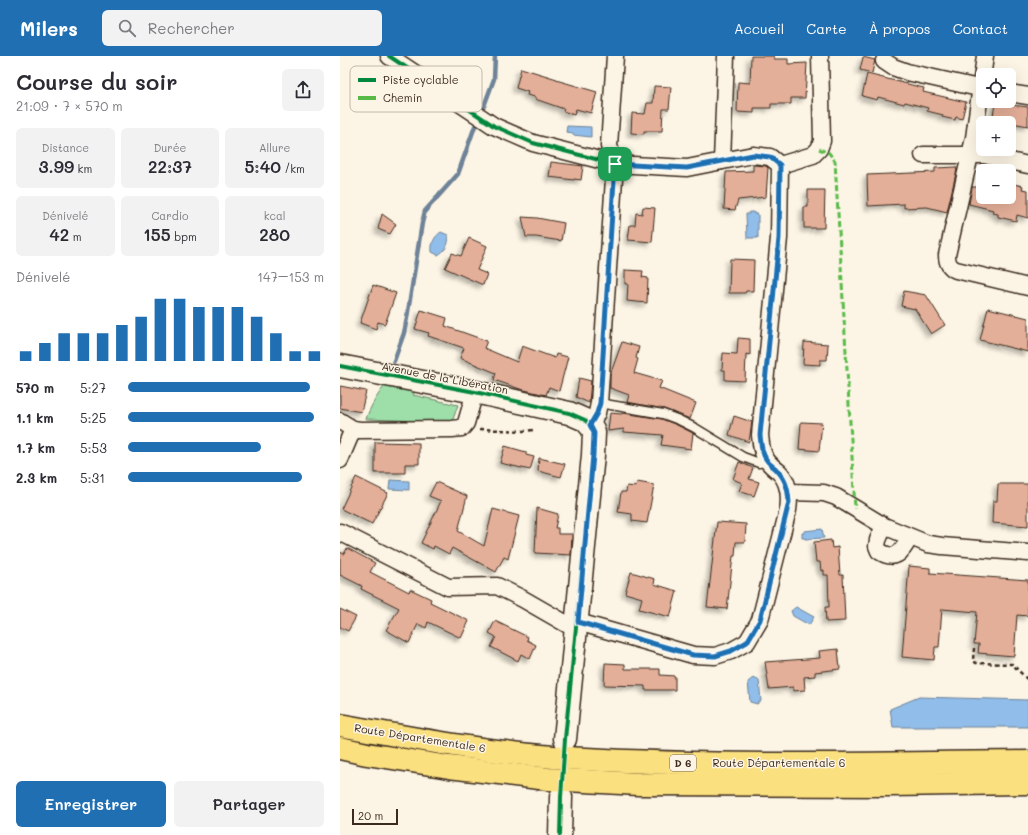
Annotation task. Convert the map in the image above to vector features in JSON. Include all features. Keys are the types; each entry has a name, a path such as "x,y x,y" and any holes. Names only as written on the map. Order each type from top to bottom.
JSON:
{"highway":[{"name":"Route Départementale 6","path":"340,725 443,744 552,757 683,763 1028,762"},
{"name":"Route Départementale 6","path":"340,748 449,768 548,779 639,784 890,785 1028,783"}],"street":[{"path":"389,56 404,66"},
{"path":"565,739 593,455 594,433 590,425 597,413 600,403 615,164 608,146 615,56"},
{"path":"722,161 726,56"},
{"path":"780,165 812,155 819,149 822,141 820,56"},
{"path":"983,68 984,56"},
{"path":"884,62 907,72 976,88"},
{"path":"1016,94 1028,96"},
{"path":"979,108 974,138 946,256 948,265 956,270 1028,287"},
{"path":"473,112 494,126 533,143 615,164 687,168 753,155 770,157 780,165"},
{"path":"923,155 992,156 1028,165"},
{"path":"340,532 448,587 497,586 577,626 693,655 715,656 731,651 747,642 760,620 788,510 789,492 786,482 782,475 767,461 763,454 760,435 779,238 780,165"},
{"name":"Avenue de la Libération","path":"340,366 475,392 569,413 585,420 590,425"},
{"path":"340,460 347,425 360,430 462,428 466,423 475,392"},
{"path":"789,492 824,493 836,497 884,526 928,544 1028,553"},
{"path":"884,526 877,546 879,551 885,556 899,554 910,537"},
{"path":"560,835 561,797"}],"lane":[{"path":"600,403 663,414 695,428 743,457 759,463 767,461"}],"path":[{"path":"462,428 523,432 533,430"},
{"path":"974,648 973,660 976,663 1012,664 1028,680"}],"green space":[{"path":"385,385 415,392 413,395 458,405 452,422 366,419 374,402"}],"water":[{"path":"567,126 591,127 591,137 573,135 573,133 566,132"},
{"path":"749,212 758,214 758,238 747,238 746,214 749,214"},
{"path":"441,232 448,235 448,244 438,255 432,252 432,246 436,236"},
{"path":"390,480 409,481 409,490 389,489"},
{"path":"822,529 824,538 802,538 802,533 804,533 804,531"},
{"path":"796,607 814,617 809,625 793,616 791,611"},
{"path":"753,678 759,680 761,701 757,704 750,702 748,682"},
{"path":"919,697 1028,700 1028,727 893,727 890,709"}],"building":[{"path":"751,56 774,56 774,59 788,59 788,64 807,63 805,98 791,98 791,104 771,104 771,108 754,108 754,113 737,112 738,82 750,83"},
{"path":"863,57 875,60 872,73 860,70"},
{"path":"521,68 597,92 591,113 576,109 574,115 563,111 564,109 535,99 535,97 527,95 528,92 516,88"},
{"path":"867,74 924,88 923,92 966,102 962,119 956,117 955,120 942,117 943,115 927,111 928,108 905,102 904,104 878,97 877,100 862,96"},
{"path":"654,86 671,87 669,109 663,109 662,131 644,131 644,134 631,133 632,113 645,114 647,103 653,103"},
{"path":"1016,106 1028,107 1028,126 1016,124 1016,116 993,116 994,108 1016,108"},
{"path":"551,162 583,166 581,180 549,177"},
{"path":"753,165 766,166 768,168 766,197 738,200 735,210 724,209 726,172 753,171"},
{"path":"956,167 957,169 947,212 927,207 904,208 904,204 868,206 867,175 935,172 935,168"},
{"path":"1016,184 1023,186 1022,189 1028,190 1028,218 1017,215 1016,221 998,217 998,214 992,213 993,210 969,204 972,187 976,187 976,204 1016,204"},
{"path":"808,190 825,190 824,228 804,228 804,207 808,207"},
{"path":"643,207 655,208 652,242 628,240 630,225 635,225 636,213 642,214"},
{"path":"382,214 396,224 390,234 378,229"},
{"path":"522,217 564,223 561,241 526,237"},
{"path":"469,238 487,246 477,270 487,274 483,285 445,268 452,253 461,256"},
{"path":"730,259 754,260 753,291 746,291 745,293 729,293"},
{"path":"625,270 643,271 642,277 648,278 647,303 627,301 628,284 625,284"},
{"path":"373,285 396,293 385,324 378,322 376,329 360,323"},
{"path":"904,291 926,295 945,325 931,334 915,309 901,306"},
{"path":"988,308 1028,318 1028,352 980,340"},
{"path":"421,310 447,318 445,326 487,341 484,348 517,362 522,346 555,358 556,354 568,357 559,391 549,387 546,395 520,389 494,380 496,373 460,358 464,348 428,336 429,333 415,329"},
{"path":"738,338 750,339 750,355 746,354 745,381 725,380 725,370 722,370 723,353 737,354"},
{"path":"622,342 639,347 636,358 638,359 634,373 662,381 659,388 696,403 690,419 664,409 627,402 629,395 610,388 610,375"},
{"path":"804,342 828,344 827,360 820,360 820,365 803,364"},
{"path":"579,378 591,381 589,403 576,397"},
{"path":"340,386 366,391 361,412 340,408"},
{"path":"610,413 623,413 662,419 677,425 693,433 691,449 661,445 663,435 624,432 624,429 608,431"},
{"path":"734,416 752,422 749,442 729,435"},
{"path":"801,422 822,423 819,451 799,449"},
{"path":"375,442 419,443 419,464 405,464 405,473 375,473"},
{"path":"505,446 526,452 526,455 534,457 530,470 500,463"},
{"path":"539,458 565,464 561,477 538,471"},
{"path":"739,462 753,468 749,479 759,482 754,496 739,491 742,483 733,479"},
{"path":"356,477 388,493 372,524 341,509"},
{"path":"436,482 467,496 458,531 484,546 493,509 519,516 508,559 504,557 496,572 452,548 449,554 434,546 433,549 421,543 441,501 429,496"},
{"path":"637,482 654,485 647,523 632,521 632,514 618,512 621,492 626,492 627,486 636,487"},
{"path":"998,484 1028,484 1028,526 992,523 993,501 997,501"},
{"path":"537,508 558,514 555,528 558,528 558,534 572,534 571,555 535,553"},
{"path":"717,522 746,524 745,542 736,542 727,609 707,607"},
{"path":"831,540 832,548 838,547 840,575 843,575 845,621 826,622 825,607 829,607 828,575 824,575 824,570 821,571 820,562 816,562 814,542"},
{"path":"347,548 375,563 370,572 409,592 410,589 431,599 430,602 469,621 461,638 428,622 426,628 418,624 409,643 386,630 399,608 361,589 362,586 340,575 340,552 344,554"},
{"path":"909,566 930,568 930,573 1028,580 1028,616 1017,615 1014,656 978,653 979,644 974,644 977,612 942,609 939,647 935,647 934,660 902,657"},
{"path":"631,572 655,579 654,584 677,591 670,617 639,609 642,598 625,593"},
{"path":"340,609 356,617 348,631 340,627"},
{"path":"495,621 528,637 527,640 536,645 530,659 521,654 518,661 491,647 496,637 489,633"},
{"path":"838,649 840,669 815,672 815,676 804,677 805,690 793,691 793,687 769,689 765,662 820,658 819,651"},
{"path":"605,663 625,664 625,669 660,669 660,675 675,676 675,690 645,690 645,686 604,685"}],"waterway":[{"path":"484,106 494,79 495,56"},
{"path":"394,361 404,333 425,211 458,174 475,126"}],"marked path":[{"path":"819,149 829,153 835,161 855,509"}],"cycle path":[{"path":"389,56 404,66"},
{"path":"473,112 494,126 533,143 615,164 687,168 753,155 770,157 780,165 779,238 760,435 764,456 785,480 789,500 788,510 760,620 747,642 731,651 715,656 693,655 578,622"},
{"path":"340,366 475,392 569,413 585,420 593,429 593,455 565,739 560,835"}],"route":[{"path":"753,155 770,157 780,165 779,238 760,435 763,454 767,461 782,475 786,482 789,492 788,510 760,620 747,642 731,651 715,656 693,655 578,622 593,455 594,433 593,428 590,425 595,419 600,403 615,164 687,168 753,155"}]}
